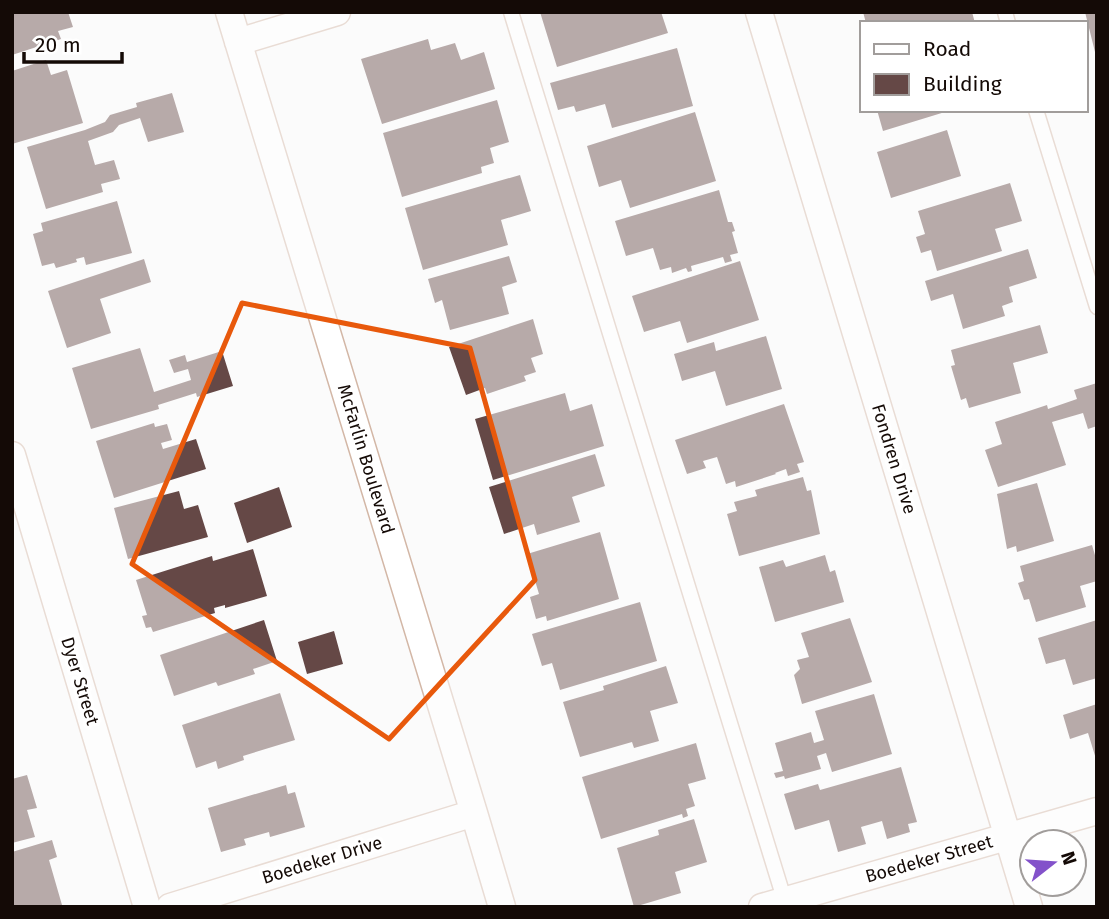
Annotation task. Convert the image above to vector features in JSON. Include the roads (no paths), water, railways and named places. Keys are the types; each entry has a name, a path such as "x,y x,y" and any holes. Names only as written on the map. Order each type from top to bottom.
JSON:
{"street":[{"name":"McFarlin Boulevard","path":"229,12 502,907"},
{"path":"238,42 337,12"},
{"name":"Fondren Drive","path":"758,12 1029,907"},
{"name":"Dyer Street","path":"12,455 147,907"},
{"name":"Boedeker Street","path":"778,905 1097,811"},
{"name":"Boedeker Drive","path":"170,907 474,813"}],"lane":[{"path":"511,12 778,905"},
{"path":"1037,112 1097,307"}]}
